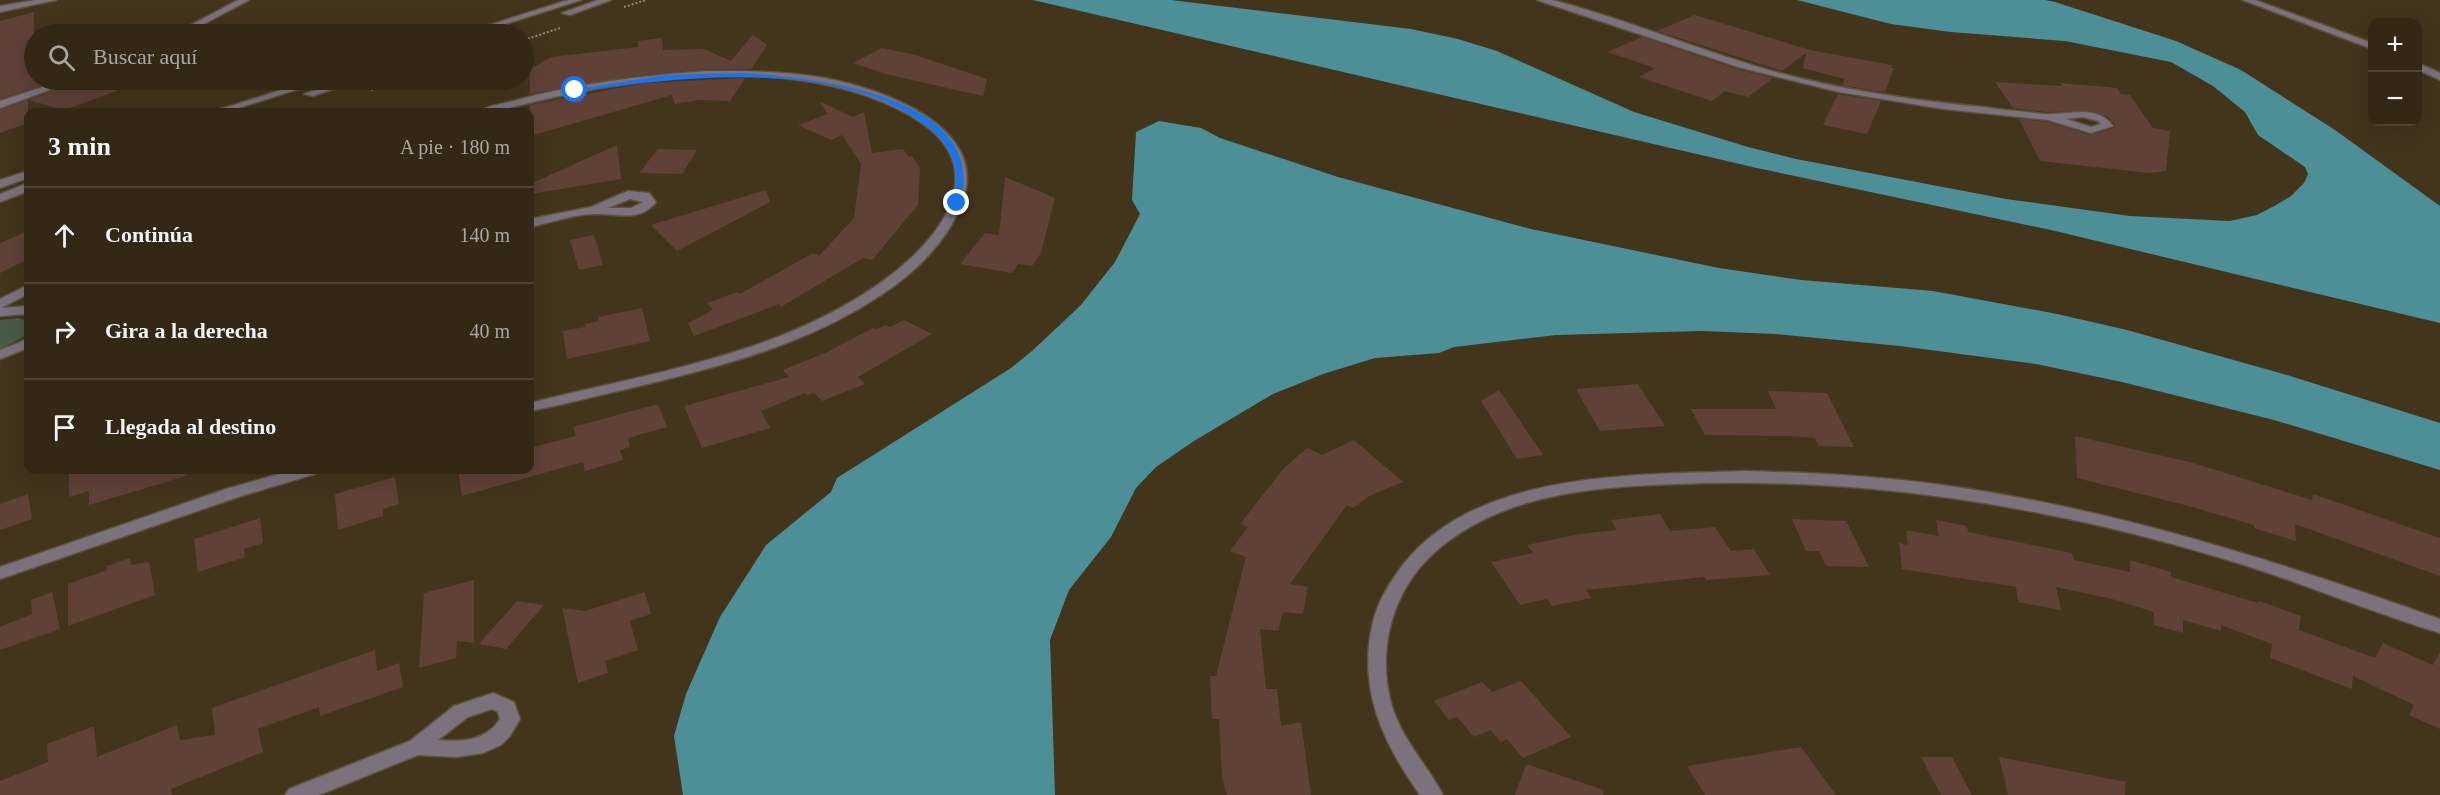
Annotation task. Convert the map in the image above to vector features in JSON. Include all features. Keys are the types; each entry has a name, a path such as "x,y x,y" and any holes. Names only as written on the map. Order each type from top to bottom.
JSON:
{"street":[{"path":"0,9 52,0"},
{"path":"198,24 245,0"},
{"path":"499,24 577,0"},
{"path":"530,24 607,0"},
{"path":"1541,0 1602,16 1730,61 1799,80 1891,98 2049,117"},
{"path":"2247,0 2368,44"},
{"path":"2422,68 2440,77"},
{"path":"499,108 540,97 619,82 707,75 789,77 839,85 902,105 929,122 942,134 955,153 961,170 961,187 946,222 910,264 874,294 809,327 747,352 534,406"},
{"path":"0,105 43,90"},
{"path":"229,108 289,90"},
{"path":"264,108 322,90"},
{"path":"0,184 24,175"},
{"path":"0,198 24,189"},
{"path":"534,222 594,210"},
{"path":"0,304 24,291"},
{"path":"0,312 24,310"},
{"path":"6,353 24,346"},
{"path":"0,573 222,496 296,474"},
{"path":"1432,795 1399,750 1380,704 1375,664 1380,628 1391,595 1407,569 1427,546 1458,525 1487,509 1522,497 1557,490 1687,477 1760,475 1875,481 1972,493 2056,508 2154,532 2291,574 2440,626"},
{"path":"296,795 417,747"}],"green space":[{"path":"17,318 24,320 24,336 0,350 0,320"}],"water":[{"path":"1033,0 1171,0 1411,29 1458,39 1497,51 1634,112 1748,147 1796,159 2006,199 2130,216 2230,221 2257,215 2291,196 2304,183 2308,174 2305,167 2258,135 2245,112 2213,86 2171,62 2065,41 1951,32 1891,24 1797,0 2045,0 2055,2 2176,41 2241,70 2335,130 2440,206 2440,323 2051,230 1757,168"},
{"path":"1159,121 1201,128 1220,138 1338,177 1531,229 1719,268 1801,280 1933,291 2057,314 2127,330 2287,375 2440,423 2440,470 2274,420 2122,382 2036,364 1900,346 1775,334 1702,331 1556,335 1454,347 1439,353 1375,358 1323,374 1273,394 1194,441 1156,467 1136,488 1111,537 1069,590 1050,640 1055,795 683,795 674,736 686,694 720,617 766,545 831,492 837,478 1011,368 1081,305 1115,262 1140,214 1132,200 1136,132"}],"building":[{"path":"34,12 34,24 24,24 24,90 27,90 0,99 0,21"},
{"path":"1695,15 1810,50 1892,65 1891,68 1894,68 1885,92 1877,91 1842,85 1845,79 1803,68 1806,53 1782,71 1657,31"},
{"path":"753,35 767,45 751,69 706,69 633,76 530,94 530,90 534,90 534,67 551,57 638,47 638,41 662,38 663,50 704,49 731,61"},
{"path":"1642,37 1737,69 1773,78 1748,97 1725,91 1712,101 1639,77 1655,68 1607,52"},
{"path":"882,48 912,54 987,79 983,96 886,74 853,63"},
{"path":"745,78 730,101 700,100 675,104 672,95 534,135 534,108 530,108 530,105 645,83"},
{"path":"1995,82 2062,86 2060,83 2117,88 2121,94 2130,95 2153,128 2170,131 2166,171 2150,173 2040,161 2019,119 2048,122 2090,135 2114,128 2115,124 2108,117 2091,111 2046,112 2013,108"},
{"path":"54,90 120,90 70,108 57,108 29,100"},
{"path":"1838,94 1881,101 1867,134 1823,125"},
{"path":"28,100 28,108 24,108 24,124 0,133 0,110"},
{"path":"819,101 853,117 864,112 872,153 903,149 909,157 912,156 920,168 918,205 872,260 863,258 781,307 779,304 694,336 688,323 713,310 707,303 738,292 740,294 813,253 819,256 854,218 861,164 842,135 831,140 798,125 828,114"},
{"path":"617,145 621,179 534,193 534,182"},
{"path":"658,149 697,150 682,174 639,173"},
{"path":"1005,177 1055,198 1041,253 1032,266 1018,264 1012,273 960,264 985,233 999,235"},
{"path":"766,190 770,202 677,251 651,225"},
{"path":"24,233 24,261 0,273 0,243"},
{"path":"594,235 603,265 579,270 570,240"},
{"path":"642,308 650,341 567,359 563,331 585,327 585,324 599,321 598,317"},
{"path":"904,320 932,334 858,377 865,384 822,401 814,393 807,395 805,393 761,411 770,428 702,448 684,406 789,377 783,370 825,353 873,328 877,329 886,325 890,327"},
{"path":"1638,384 1665,426 1600,431 1576,389"},
{"path":"1499,390 1543,455 1517,459 1481,401"},
{"path":"1768,391 1827,393 1854,447 1818,446 1815,438 1705,435 1691,409 1776,409"},
{"path":"658,404 667,427 628,438 630,447 620,450 623,460 585,471 583,462 462,496 459,474 534,474 534,447 576,436 573,427"},
{"path":"2075,436 2190,462 2312,500 2313,494 2440,538 2440,576 2295,524 2296,541 2254,528 2254,525 2185,505 2077,478"},
{"path":"1354,440 1403,482 1369,496 1353,508 1347,505 1290,584 1308,587 1303,614 1283,612 1278,631 1260,629 1266,689 1277,689 1281,726 1301,722 1311,795 1227,795 1222,777 1219,719 1212,719 1210,676 1216,676 1246,557 1230,551 1248,527 1240,524 1285,467 1307,448 1322,455"},
{"path":"69,474 186,474 186,476 89,505 89,491 69,497"},
{"path":"395,477 399,504 383,509 383,516 338,530 335,494"},
{"path":"28,494 32,519 0,530 0,504"},
{"path":"1660,514 1670,531 1715,527 1731,551 1754,549 1770,575 1706,580 1704,577 1586,590 1591,598 1552,606 1547,599 1520,605 1491,562 1533,553 1527,545 1580,534 1617,530 1611,520"},
{"path":"260,518 263,543 244,549 245,557 198,572 194,539"},
{"path":"1792,519 1846,521 1869,567 1826,566 1819,551 1806,551"},
{"path":"1936,520 1967,526 1968,532 2072,553 2074,560 2130,572 2130,560 2171,572 2171,577 2258,603 2259,601 2301,616 2299,630 2375,658 2383,643 2433,665 2440,652 2440,729 2409,715 2414,705 2353,676 2352,689 2270,658 2272,644 2221,625 2221,631 2183,620 2183,633 2154,625 2154,612 2112,599 2056,587 2061,610 2018,602 2016,587 1902,569 1899,543 1908,545 1906,530 1939,536"},
{"path":"130,558 131,565 149,562 155,595 68,626 68,584 107,570 107,566"},
{"path":"474,580 474,643 457,641 456,658 419,668 424,593"},
{"path":"52,592 60,629 0,650 0,627 32,614 31,600"},
{"path":"645,592 651,614 630,621 638,650 605,661 608,673 578,683 562,608 585,611"},
{"path":"517,601 544,605 506,649 479,644"},
{"path":"375,650 377,671 399,663 403,687 320,716 319,707 258,729 263,752 171,789 172,795 0,795 0,781 48,762 47,744 94,726 97,757 177,725 180,740 215,735 212,708"},
{"path":"1521,681 1571,737 1523,758 1507,739 1500,742 1491,730 1474,737 1457,717 1449,720 1434,701 1482,682 1492,692"},
{"path":"1801,747 1836,795 1705,795 1687,766"},
{"path":"1921,757 1952,757 1972,795 1941,795"},
{"path":"1999,757 2126,782 2125,795 2008,795"},
{"path":"1526,764 1604,790 1603,795 1515,795"}],"route":[{"path":"575,90 666,77 742,75 807,79 876,95 902,105 929,122 942,134 955,153 961,170 961,187 957,203"}]}
